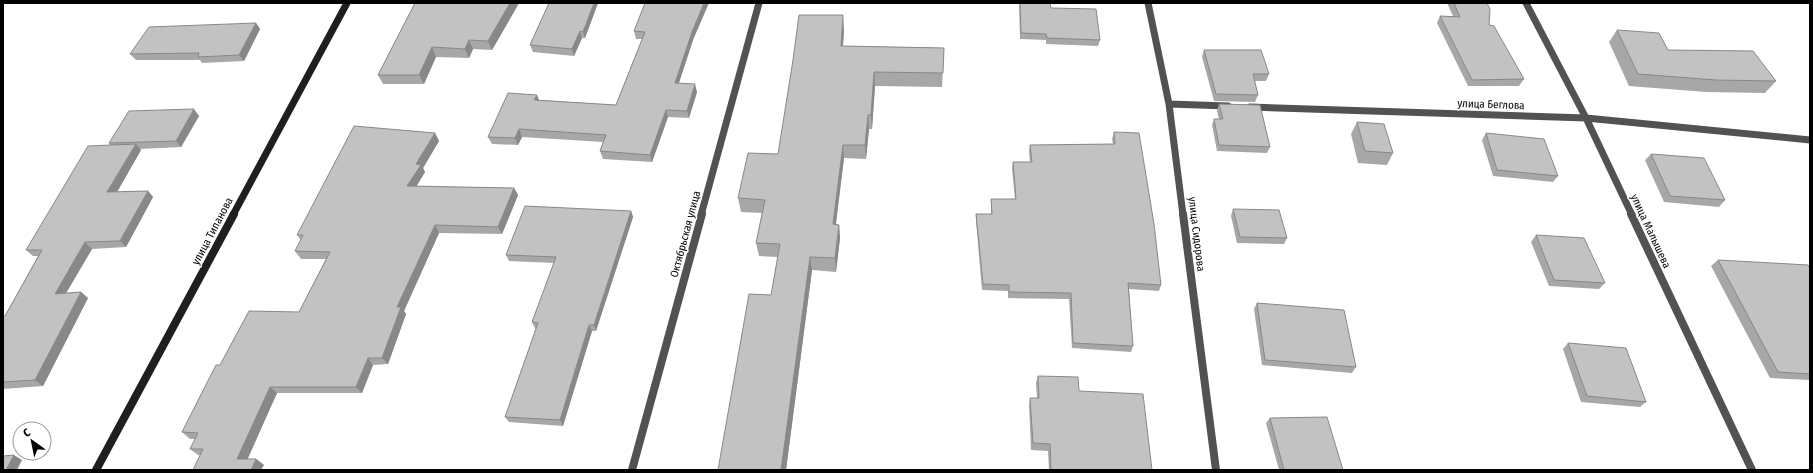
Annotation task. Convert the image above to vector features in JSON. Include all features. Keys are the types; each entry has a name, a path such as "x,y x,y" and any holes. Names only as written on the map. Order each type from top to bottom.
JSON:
{"street":[{"name":"улица Типанова","path":"96,470 347,3"},
{"name":"Октябрьская улица","path":"632,470 759,3"},
{"name":"улица Сидорова","path":"1148,3 1169,104 1216,470"},
{"name":"улица Малышева","path":"1526,3 1586,118 1752,470"},
{"name":"улица Беглова","path":"1169,104 1586,118 1810,140"}],"building":[{"path":"415,3 510,3 488,41 469,40 465,49 432,47 419,75 378,75"},
{"path":"549,3 594,3 583,32 580,31 572,49 530,45"},
{"path":"645,3 704,3 692,32 675,83 695,84 687,111 666,110 650,155 600,151 606,135 519,129 515,138 488,137 508,93 537,95 534,100 616,105 645,32 634,31"},
{"path":"1020,3 1050,3 1051,8 1096,9 1100,40 1047,38 1046,34 1021,33"},
{"path":"1454,3 1487,3 1490,9 1489,25 1494,26 1524,79 1472,80 1440,16 1460,17"},
{"path":"799,15 843,15 841,46 944,48 943,73 874,72 871,115 868,115 865,145 843,145 833,224 839,225 835,258 810,257 781,470 718,470 749,294 771,295 780,244 756,243 765,200 738,198 748,153 778,154"},
{"path":"256,23 239,55 198,57 199,53 130,54 149,27"},
{"path":"1617,30 1659,33 1668,50 1753,51 1776,81 1716,80 1638,74"},
{"path":"1204,50 1261,50 1269,74 1253,74 1258,95 1216,94"},
{"path":"1219,104 1260,105 1270,147 1219,145 1214,119 1223,119"},
{"path":"194,109 176,141 109,143 129,111"},
{"path":"1357,122 1384,124 1393,153 1365,151"},
{"path":"354,126 435,133 416,164 421,165 407,186 514,188 498,227 435,225 397,307 401,307 382,358 368,358 356,387 270,387 237,459 256,459 251,470 193,470 203,449 190,449 198,433 182,432 216,365 220,365 249,311 299,312 330,252 295,251 303,235 297,235"},
{"path":"1114,132 1139,133 1154,224 1161,285 1128,283 1133,346 1073,343 1071,293 1009,292 1009,285 983,284 976,214 992,214 991,199 1016,199 1013,162 1032,162 1030,145 1115,144"},
{"path":"1486,133 1544,139 1558,176 1497,170"},
{"path":"136,144 107,192 148,191 120,241 85,242 55,294 81,292 35,380 3,382 3,316 5,316 42,250 26,250 88,146"},
{"path":"1651,154 1704,158 1725,200 1670,196"},
{"path":"525,206 631,211 594,325 589,325 560,420 505,417 538,323 532,322 556,257 506,255"},
{"path":"1233,209 1279,210 1287,238 1240,237"},
{"path":"1536,235 1584,238 1605,283 1554,280"},
{"path":"1718,260 1808,265 1810,269 1810,374 1778,372"},
{"path":"1257,303 1344,310 1356,367 1265,360"},
{"path":"1568,343 1626,348 1646,402 1587,396"},
{"path":"1038,376 1078,377 1079,391 1143,394 1152,470 1051,470 1050,444 1033,443 1030,398 1039,398"},
{"path":"1327,417 1343,470 1284,470 1270,418"},
{"path":"12,455 12,459 6,470 3,470 3,456"}]}
